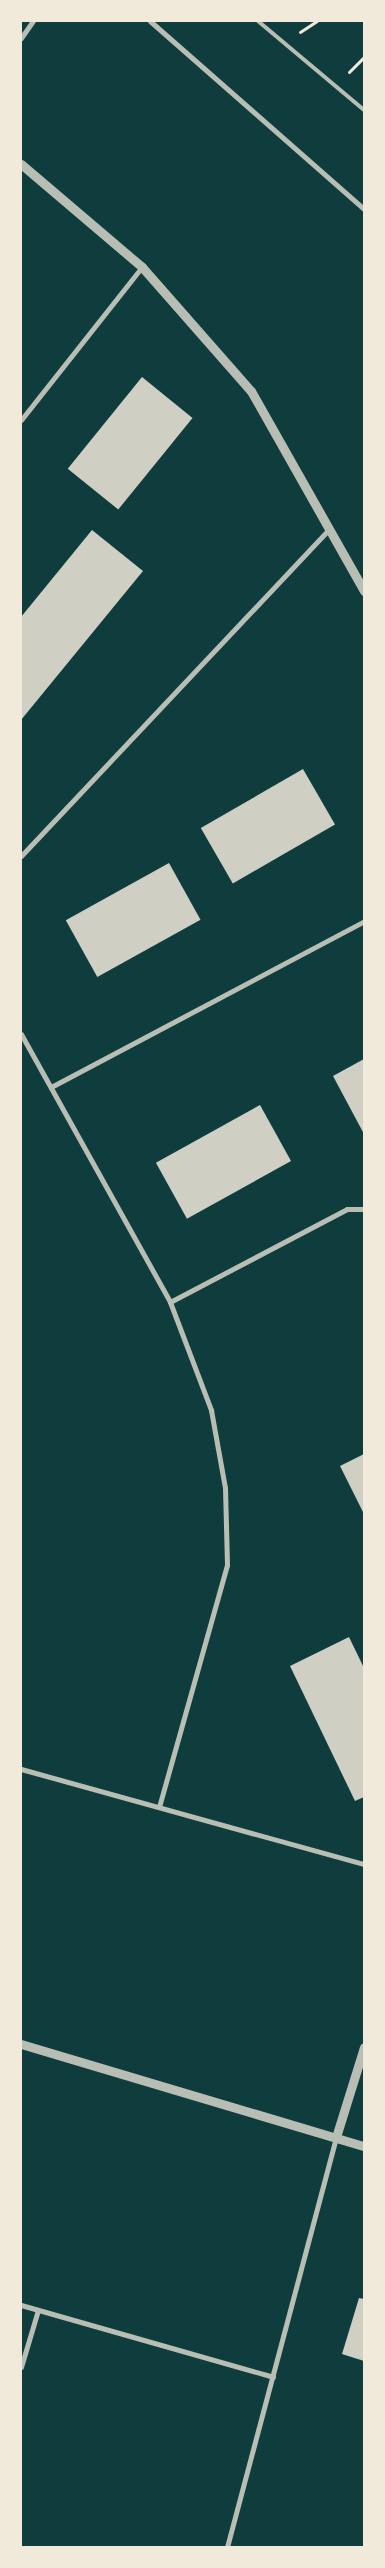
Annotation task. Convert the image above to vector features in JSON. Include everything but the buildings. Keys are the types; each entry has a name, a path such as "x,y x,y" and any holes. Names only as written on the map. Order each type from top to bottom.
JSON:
{"street":[{"path":"21,38 33,21"},
{"path":"150,21 364,209"},
{"path":"21,164 142,267 251,391 364,591"},
{"path":"21,420 142,267"},
{"path":"21,856 328,530"},
{"path":"51,1087 364,921"},
{"path":"21,1034 170,1302 211,1410 225,1488 227,1565 159,1807"},
{"path":"170,1302 347,1209 364,1209"},
{"path":"21,1769 364,1864"},
{"path":"21,2044 364,2146"},
{"path":"227,2547 336,2137 364,2047"},
{"path":"21,2305 273,2377"},
{"path":"21,2367 38,2310"}],"lane":[{"path":"258,21 364,110"}]}
